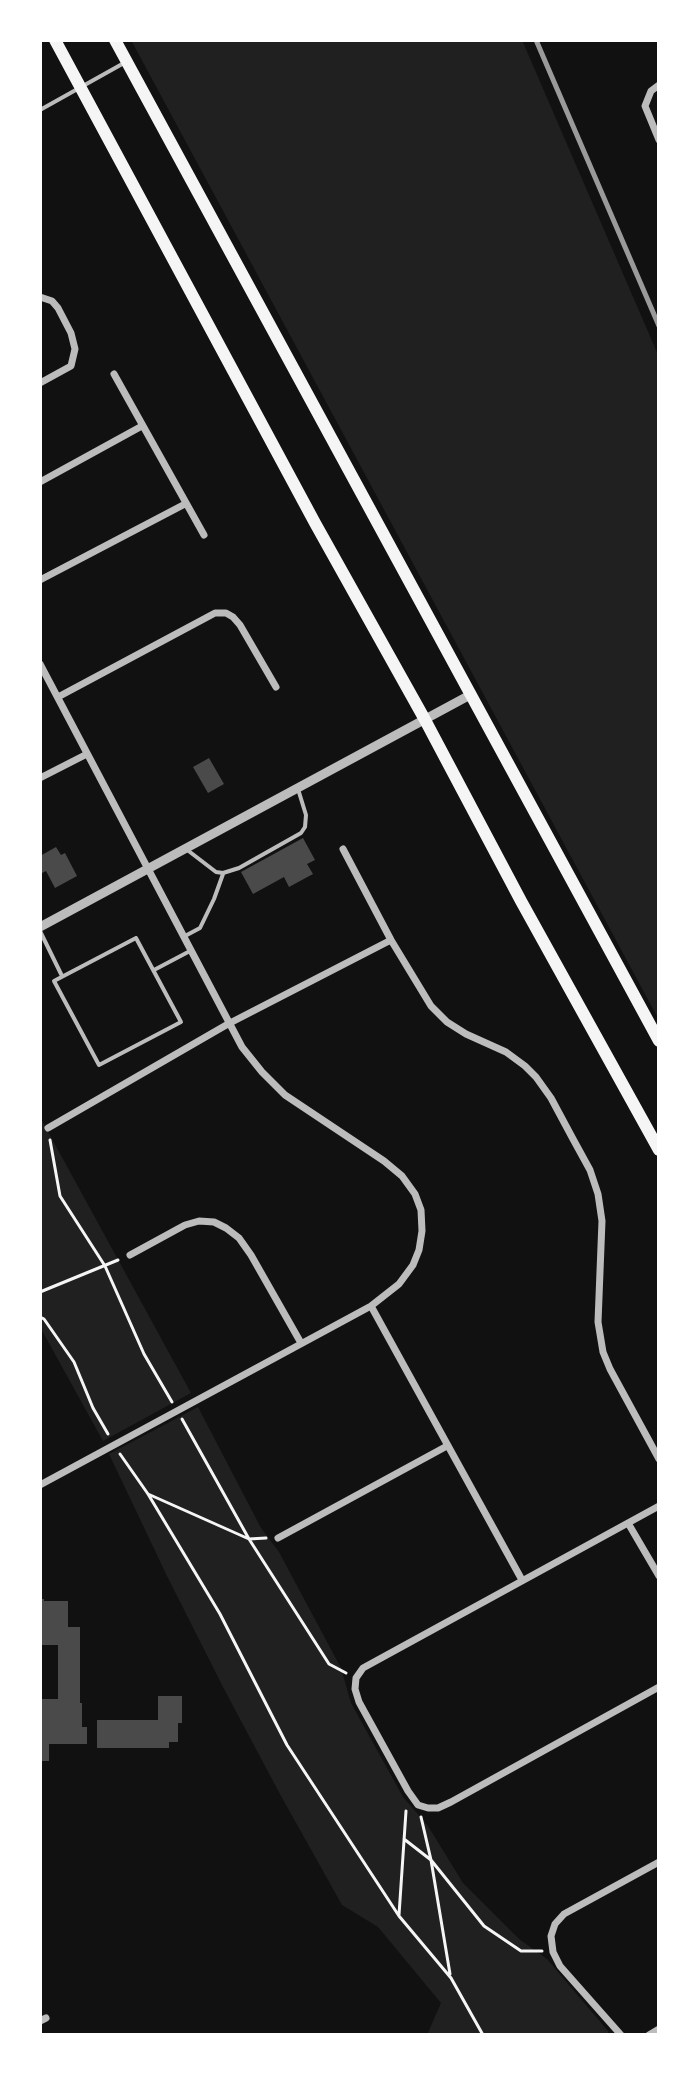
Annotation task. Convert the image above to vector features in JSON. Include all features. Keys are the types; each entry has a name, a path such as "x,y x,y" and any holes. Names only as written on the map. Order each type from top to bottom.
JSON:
{"main road":[{"path":"55,40 315,523 659,1150"},
{"path":"115,40 659,1041"}],"street":[{"path":"659,85 651,91 645,106 659,140"},
{"path":"40,297 52,301 71,333 75,349 71,366 40,383"},
{"path":"114,374 204,535"},
{"path":"40,482 142,426"},
{"path":"40,580 185,504"},
{"path":"58,697 215,613 226,613 240,625 276,687"},
{"path":"40,664 242,1047 285,1095 402,1176 415,1194 421,1210 422,1231 413,1265 399,1284 371,1306 40,1485"},
{"path":"40,929 470,695"},
{"path":"40,778 87,754"},
{"path":"343,849 391,940 437,1013 466,1034 506,1052 536,1077 551,1098 590,1170 602,1221 598,1322 603,1352 659,1459"},
{"path":"48,1128 228,1024 391,940"},
{"path":"130,1255 185,1225 199,1221 214,1222 226,1228 239,1238 251,1255 301,1343"},
{"path":"371,1306 522,1580"},
{"path":"278,1538 447,1446"},
{"path":"659,1506 363,1668 356,1678 355,1689 359,1702 408,1791 418,1805 438,1808 659,1687"},
{"path":"628,1523 659,1576"},
{"path":"621,2035 560,1966 553,1952 551,1936 555,1924 564,1914 659,1862"},
{"path":"649,2035 659,2029"}],"lane":[{"path":"40,110 126,61"},
{"path":"186,848 216,872 239,868 301,833 306,815 298,787"},
{"path":"183,937 200,928 223,873"},
{"path":"40,929 62,977"},
{"path":"136,938 154,970 181,1022 99,1065 54,981 136,938"},
{"path":"154,970 190,951"}],"path":[{"path":"40,1292 130,1255"},
{"path":"40,1317 74,1362 93,1408 114,1445 148,1494 220,1614 287,1745 399,1916 451,1978 483,2035"},
{"path":"148,1494 249,1539 278,1538"},
{"path":"399,1916 408,1791"},
{"path":"418,1805 431,1860 451,1978"},
{"path":"404,1839 431,1860 484,1926 521,1951 553,1952"}],"shaded area":[{"path":"131,40 522,40 659,357 659,1020"},
{"path":"40,1117 191,1393 103,1441 40,1327"},
{"path":"198,1407 261,1528 279,1552 341,1668 351,1703 403,1797 428,1826 463,1883 519,1939 547,1959 609,2035 427,2035 441,2003 378,1927 342,1905 223,1687 109,1454"}],"building":[{"path":"209,758 224,784 208,793 193,767"},
{"path":"303,838 315,860 307,864 313,874 289,887 284,877 253,894 241,872"},
{"path":"56,847 61,855 65,853 77,876 55,888 46,871 40,874 40,856"},
{"path":"40,1599 68,1601 68,1627 80,1627 80,1703 82,1727 87,1727 87,1744 49,1744 49,1761 40,1761 40,1699 58,1699 58,1645 40,1645"},
{"path":"158,1696 182,1696 178,1742 169,1742 169,1748 97,1748 97,1720 158,1720"}],"railway":[{"path":"536,40 659,326"}]}
